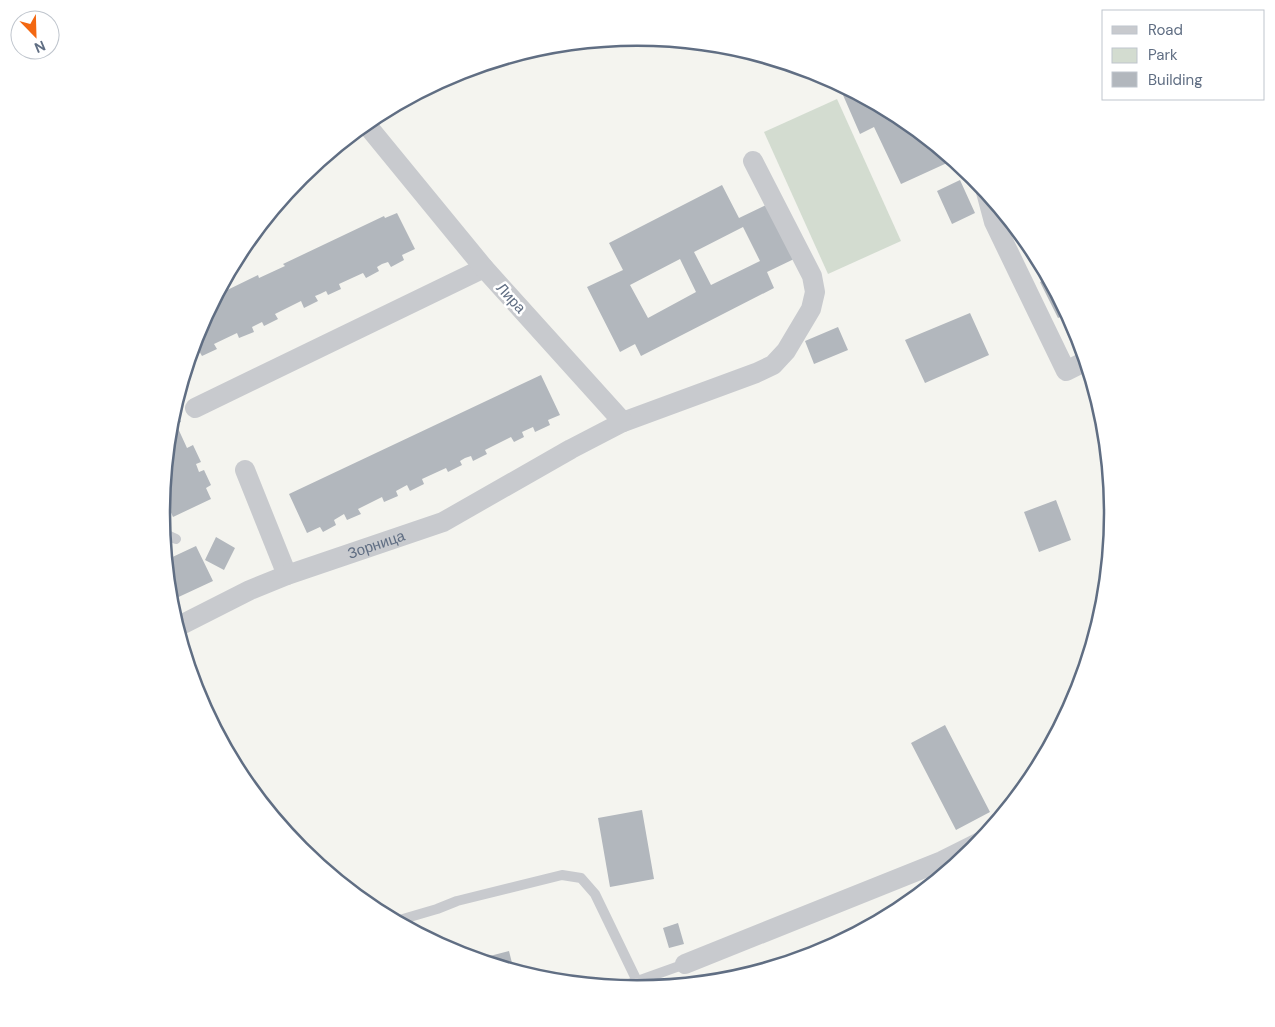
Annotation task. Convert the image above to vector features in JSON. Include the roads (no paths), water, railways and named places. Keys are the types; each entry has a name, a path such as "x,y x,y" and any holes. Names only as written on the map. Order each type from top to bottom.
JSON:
{"street":[{"name":"Лира","path":"371,130 484,268 623,422"},
{"path":"623,422 773,365 786,351 811,309 815,292 812,276 753,161"},
{"path":"1000,219 1066,371 1080,364"},
{"path":"195,408 484,268"},
{"name":"Зорница","path":"184,624 250,590 287,575 443,522 623,422"},
{"path":"244,470 287,575"},
{"path":"685,964 959,852"}],"lane":[{"path":"171,537 176,539"},
{"path":"405,918 457,901 562,875 580,878 596,894 638,980 685,964"}]}
